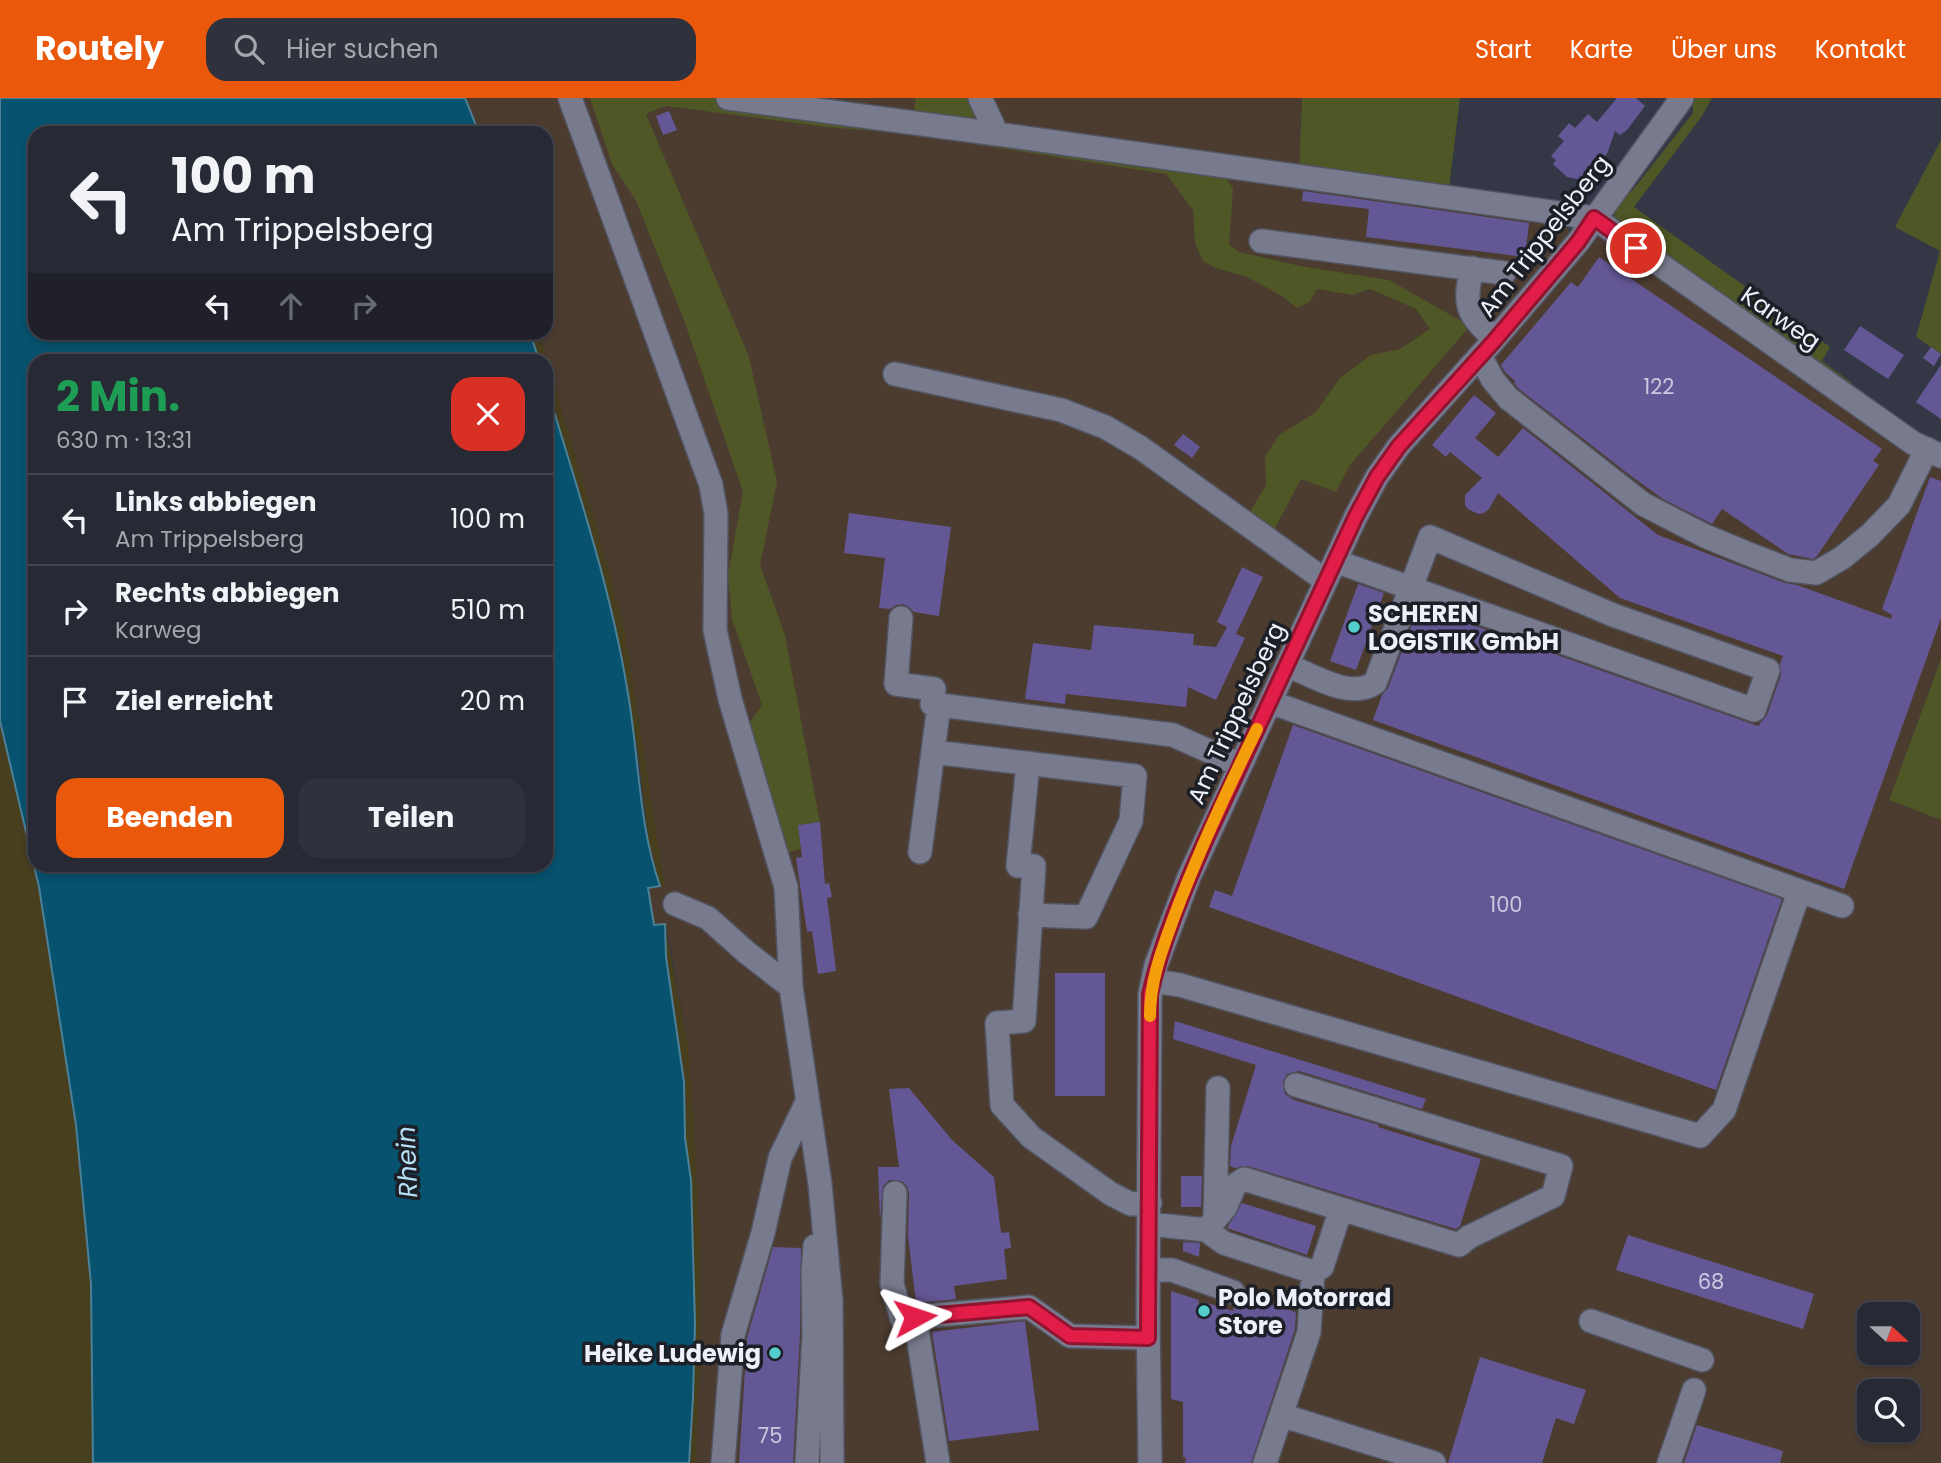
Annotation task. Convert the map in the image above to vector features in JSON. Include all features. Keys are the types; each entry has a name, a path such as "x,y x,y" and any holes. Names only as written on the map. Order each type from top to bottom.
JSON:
{"street":[{"path":"570,98 711,485 716,514 715,630 730,699 786,887 790,987 820,1184 831,1301 832,1463"},
{"path":"727,98 1594,218"},
{"path":"980,98 997,134"},
{"name":"Am Trippelsberg","path":"1150,1463 1150,994 1189,877 1356,516 1384,467 1399,446 1488,348 1578,242 1682,98"},
{"name":"Karweg","path":"1594,218 1913,443 1934,453"},
{"path":"1261,241 1504,273"},
{"path":"1472,268 1467,290 1471,314 1488,348 1493,380 1508,398 1643,504 1705,536 1790,570 1816,573 1842,558 1870,535 1899,505 1934,453"},
{"path":"895,374 1061,410 1105,427 1141,447 1331,571 1411,588 1754,710 1768,670 1613,615 1430,537 1411,588 1375,682 1353,690 1287,664"},
{"path":"901,618 896,684 934,690 932,704 1173,735 1240,765"},
{"path":"1270,702 1842,906"},
{"path":"920,852 939,705"},
{"path":"933,751 1135,776 1131,821 1086,917 1030,915"},
{"path":"1028,763 1018,866 1034,866 1024,1021 997,1023 1002,1105 1031,1137 1111,1194 1149,1214 1210,1225"},
{"path":"1153,981 1180,985 1700,1136 1724,1110 1799,892"},
{"path":"675,904 708,918 790,987"},
{"path":"1210,1225 1225,1208 1234,1185 1244,1179 1459,1245 1469,1237 1553,1196 1561,1166 1296,1085"},
{"path":"1218,1088 1210,1225 1224,1243 1313,1272 1322,1267 1341,1209"},
{"path":"723,1463 733,1335 763,1233 780,1158 807,1102"},
{"path":"807,1463 814,1335 813,1272 820,1184"},
{"path":"895,1193 892,1284 902,1319 1029,1307 1070,1336 1148,1338"},
{"path":"1149,1270 1172,1270 1233,1292"},
{"path":"1266,1463 1309,1332 1313,1272"},
{"path":"915,1317 938,1463"},
{"path":"1591,1321 1702,1360"},
{"path":"1668,1463 1694,1390"},
{"path":"1281,1415 1434,1463"}],"shaded area":[{"path":"465,98 1302,98 1299,170 1563,216 1572,240 1384,459 1142,993 1143,1463 696,1463 701,1340 700,1240 688,1044 669,938 665,924 654,926 648,888 665,885 626,637 604,551 553,380 553,354 545,354 541,340 553,340 553,126 476,126"},
{"path":"1602,228 1941,466 1941,659 1889,800 1941,820 1941,1463 1156,1463 1157,993 1198,872 1362,524 1392,475"}],"green space":[{"path":"590,98 783,98 913,114 916,98 972,98 979,113 948,132 1225,177 1233,188 1229,244 1239,252 1300,266 1389,280 1470,326 1350,465 1336,492 1301,479 1274,530 1249,514 1266,485 1265,457 1279,435 1315,413 1340,378 1371,355 1400,349 1430,329 1416,309 1370,289 1352,295 1317,289 1310,302 1297,308 1282,296 1247,277 1216,268 1203,261 1195,243 1193,210 1166,174 979,145 944,137 827,127 666,106 646,114 749,357 777,482 760,565 785,635 820,822 798,825 801,849 785,853 758,761 750,722 762,705 732,619 728,575 743,492 684,320 636,201 612,164"},
{"path":"1302,98 1460,98 1449,188 1299,170"},
{"path":"1695,98 1712,98 1702,116 1634,207 1830,347 1822,361 1852,383 1846,391 1614,217 1618,197 1632,191 1693,113"},
{"path":"1941,140 1941,354 1916,337 1940,251 1895,227"},
{"path":"1941,659 1941,820 1889,800"}],"sand":[{"path":"532,340 541,340 545,354 537,354"},
{"path":"553,380 604,551 626,637 665,886 660,886 651,862 638,753 616,632 599,563 553,409"},
{"path":"0,721 28,840 28,872 35,872 39,887 76,1125 91,1283 93,1463 0,1463"},
{"path":"665,924 688,1044 693,1108 700,1240 701,1340 696,1463 689,1463 695,1326 691,1180 685,1138 684,1082 666,957"}],"water":[{"path":"0,98 465,98 476,126 28,126 28,340 532,340 537,354 28,354 28,840 0,721"},
{"name":"Rhein","path":"553,408 591,535 620,650 647,838 660,886 648,888 654,925 665,924 666,957 684,1082 685,1138 691,1180 695,1325 689,1463 93,1463 91,1284 76,1125 35,872 553,872"}],"building":[{"path":"1617,98 1636,98 1645,106 1627,130 1620,135 1615,131 1607,154 1582,180 1567,177 1553,164 1556,160 1551,156 1564,141 1558,136 1569,123 1575,128 1588,114 1597,122"},
{"path":"669,111 677,130 663,135 656,116"},
{"path":"1303,191 1529,223 1525,257 1366,237 1369,209 1302,201"},
{"path":"1599,257 1882,449 1873,461 1879,465 1813,559 1788,554 1722,509 1712,524 1663,499 1518,388 1505,372 1501,365 1571,282 1578,287"},
{"path":"1860,326 1904,355 1888,379 1844,350"},
{"path":"1931,347 1941,354 1934,366 1923,358"},
{"path":"1941,365 1941,419 1916,402"},
{"path":"1474,395 1496,413 1475,438 1498,457 1523,428 1658,535 1891,619 1892,615 1882,609 1930,477 1941,481 1941,618 1844,889 1373,720 1419,606 1758,726 1767,715 1781,675 1780,664 1783,656 1620,598 1498,493 1484,513 1478,514 1468,509 1465,495 1482,478 1450,452 1446,457 1432,445"},
{"path":"1183,434 1200,447 1192,458 1174,445"},
{"path":"849,513 951,527 939,616 914,612 903,604 890,609 879,608 885,558 844,553"},
{"path":"1242,567 1263,577 1236,634 1245,638 1216,700 1188,687 1186,707 1066,694 1065,704 1025,699 1033,643 1091,650 1094,625 1194,634 1193,645 1216,647 1227,627 1217,622"},
{"path":"1358,584 1384,593 1356,670 1330,661"},
{"path":"1293,725 1782,899 1716,1090 1209,907 1215,890 1232,896"},
{"path":"820,822 825,884 829,883 832,897 827,898 836,971 818,974 812,931 807,932 796,858 802,857 798,825"},
{"path":"1055,973 1105,973 1105,1096 1055,1096"},
{"path":"1175,1021 1426,1099 1422,1109 1299,1071 1287,1074 1283,1082 1285,1094 1294,1100 1481,1159 1460,1226 1456,1229 1248,1166 1230,1166 1231,1146 1256,1065 1173,1039"},
{"path":"909,1088 952,1140 994,1177 1001,1233 1009,1232 1011,1248 1004,1249 1007,1279 954,1286 956,1299 916,1303 908,1236 909,1193 902,1181 889,1180 883,1186 880,1219 878,1167 899,1167 889,1089"},
{"path":"1181,1176 1202,1176 1201,1207 1181,1207"},
{"path":"1242,1203 1316,1226 1307,1255 1227,1228"},
{"path":"1628,1235 1814,1294 1803,1329 1616,1270"},
{"path":"1183,1242 1200,1243 1199,1257 1183,1251"},
{"path":"773,1247 801,1248 800,1335 793,1463 739,1463 747,1338"},
{"path":"1171,1291 1199,1300 1198,1320 1204,1302 1233,1311 1234,1306 1246,1297 1296,1312 1295,1329 1251,1463 1185,1463 1183,1402 1171,1399"},
{"path":"1025,1321 1039,1430 949,1441 932,1332"},
{"path":"1480,1357 1586,1390 1574,1424 1556,1418 1542,1463 1448,1463"},
{"path":"1697,1425 1783,1451 1780,1463 1684,1463"}],"slow traffic":[{"path":"1150,1016 1150,994 1156,965 1189,877 1257,729"}],"place":[{"name":"SCHEREN LOGISTIK GmbH","path":"1354,627"},
{"name":"Polo Motorrad Store","path":"1204,1311"},
{"name":"Heike Ludewig","path":"775,1353"}],"route":[{"path":"915,1317 1029,1307 1070,1336 1148,1338 1150,994 1156,965 1206,839 1356,516 1377,477 1399,446 1495,340 1578,242 1594,218 1636,248"}]}
